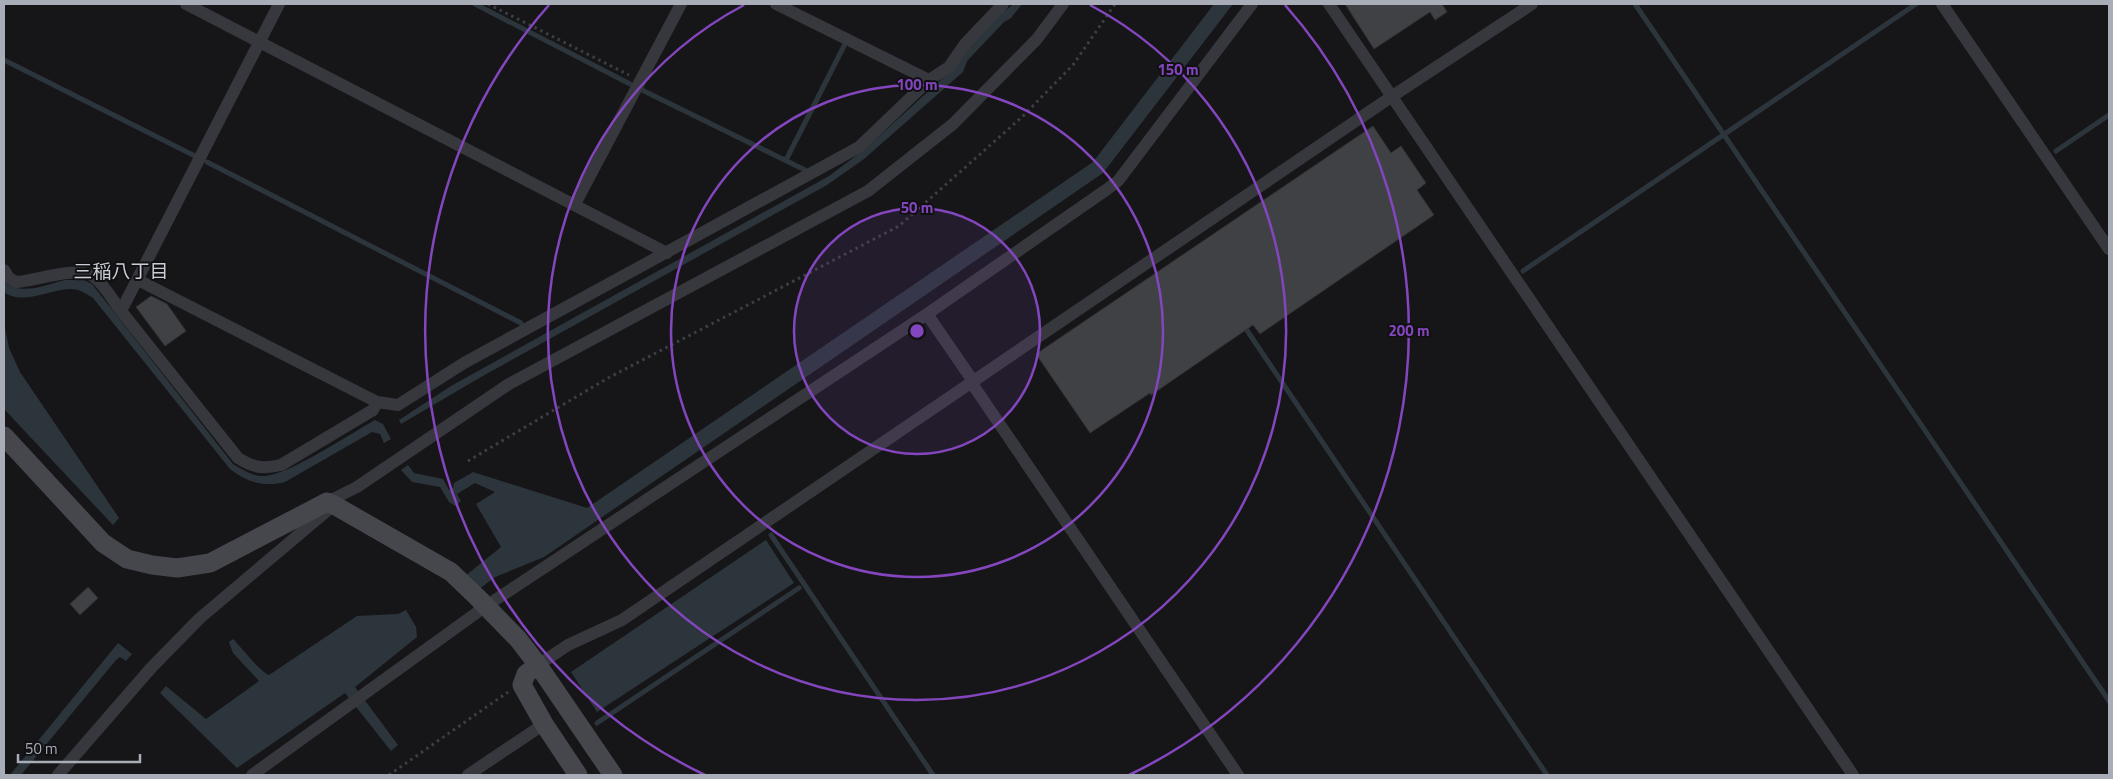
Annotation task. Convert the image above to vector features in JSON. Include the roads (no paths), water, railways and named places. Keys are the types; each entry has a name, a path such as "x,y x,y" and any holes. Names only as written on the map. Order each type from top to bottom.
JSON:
{"street":[{"path":"186,4 667,253"},
{"path":"122,311 279,4"},
{"path":"575,204 681,4"},
{"path":"776,4 929,80"},
{"path":"138,280 377,402 398,405 464,363 859,147 929,80 949,66 965,44 1003,4"},
{"path":"4,436 103,543 127,559 177,568 210,563 331,504 509,384 868,191 960,117 1037,39 1063,4"},
{"path":"252,775 364,696 481,601 927,314 1118,181 1252,4"},
{"path":"1329,4 1853,775"},
{"path":"578,775 544,724 522,685 526,674 568,645 622,620 1391,97 1532,4"},
{"path":"1942,4 2109,249"},
{"path":"4,270 9,278 16,282 65,274 78,273 93,276 238,458 252,467 266,469 281,465 373,410 377,402"},
{"path":"927,314 1238,775"},
{"path":"331,504 451,572 518,638 613,775"},
{"path":"58,775 151,668 200,618 331,504"},
{"path":"468,775 544,724"}],"waterway":[{"path":"475,4 630,84"},
{"path":"1635,4 2109,701"},
{"path":"1523,271 1916,4"},
{"path":"786,160 844,46"},
{"path":"4,60 193,155"},
{"path":"642,90 805,170"},
{"path":"2056,151 2109,115"},
{"path":"207,162 521,323"},
{"path":"1244,326 1547,775"},
{"path":"771,535 933,775"},
{"path":"597,723 799,588"}],"district":[{"name":"三稲八丁目","path":"121,270"}]}
